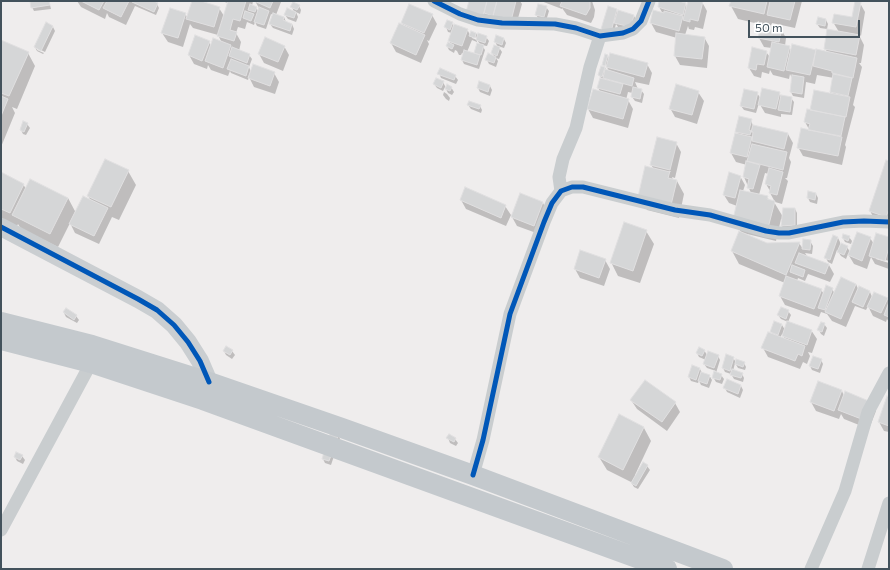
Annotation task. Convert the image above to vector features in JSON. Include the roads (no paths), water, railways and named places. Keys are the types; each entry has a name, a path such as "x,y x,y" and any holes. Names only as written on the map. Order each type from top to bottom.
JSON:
{"main road":[{"path":"1,322 92,345 206,391 333,448 596,533 723,569"},
{"path":"1,340 206,391 342,428 473,475 596,533 667,569"}],"street":[{"path":"434,1 460,14 478,20 502,23 555,24 576,28 600,36 633,30 641,21 649,1"},
{"path":"561,191 558,176 563,159 576,128 590,67 600,36"},
{"path":"473,475 483,440 510,314 544,222 552,203 561,191 572,187 583,187 674,210 710,215 766,231 779,233 788,233 843,222 889,222"},
{"path":"1,226 132,295 157,310 174,325 188,342 200,361 206,391"},
{"path":"1,530 92,363"},
{"path":"811,569 844,491 868,412 889,373"},
{"path":"868,569 889,503"}]}
